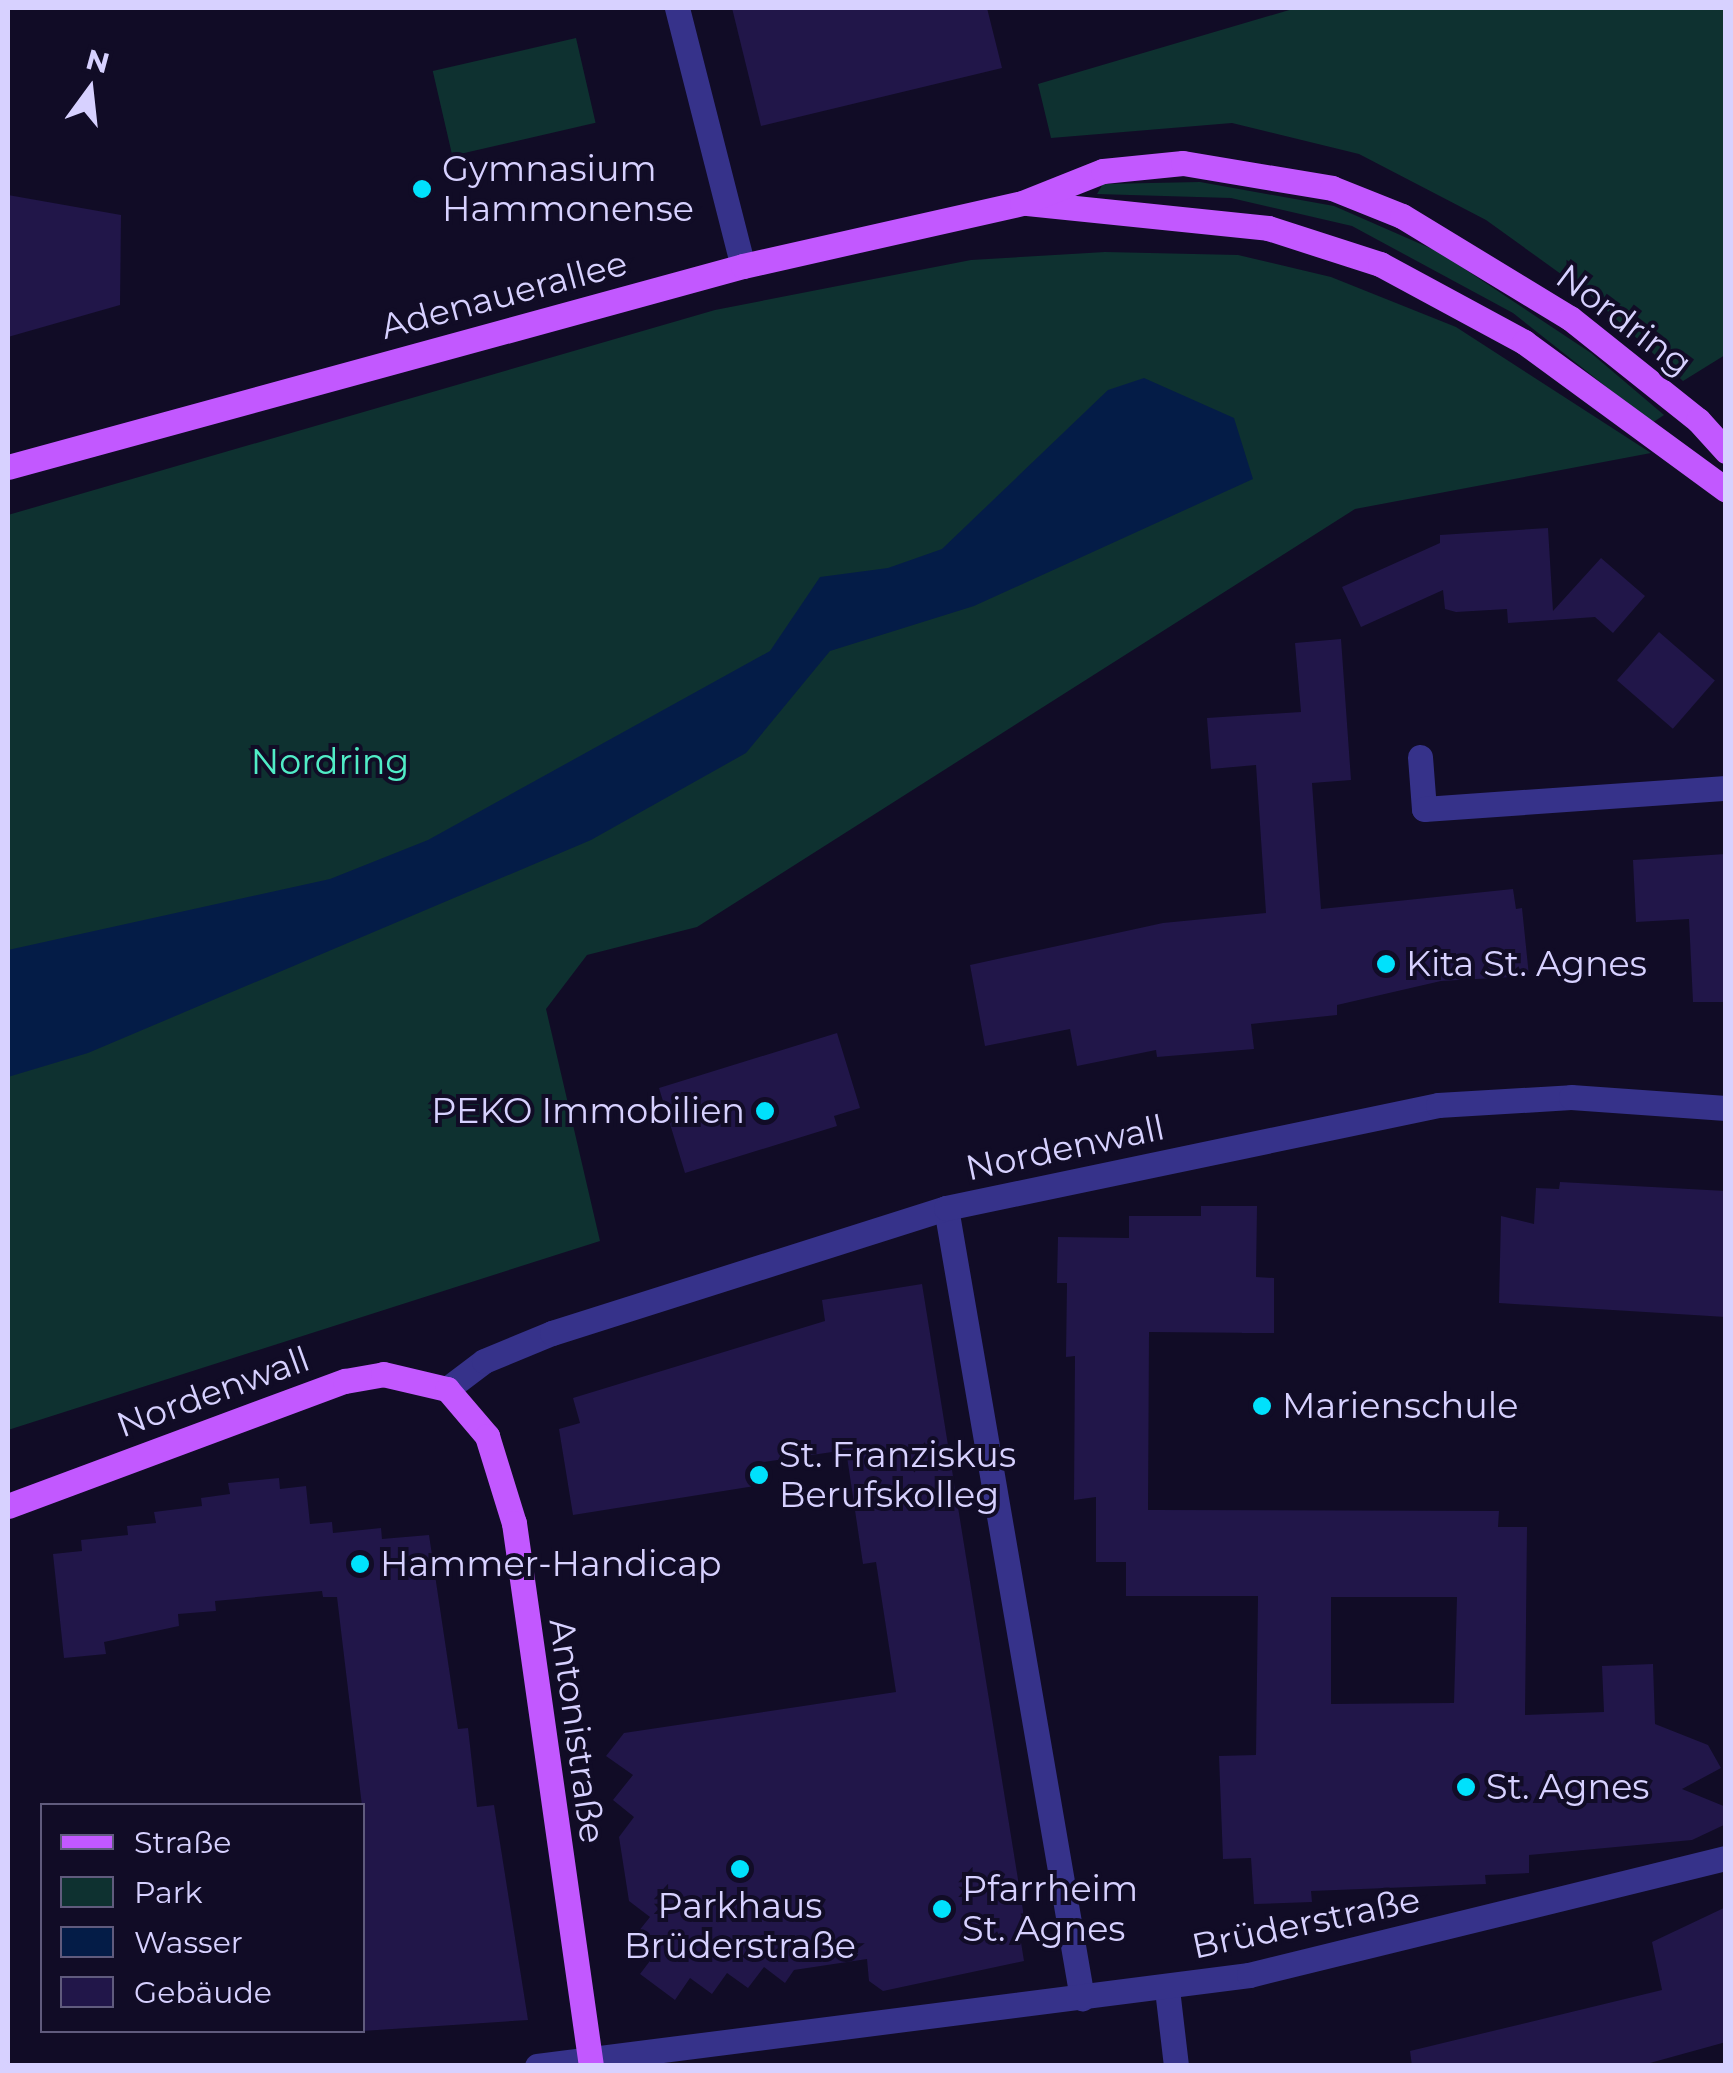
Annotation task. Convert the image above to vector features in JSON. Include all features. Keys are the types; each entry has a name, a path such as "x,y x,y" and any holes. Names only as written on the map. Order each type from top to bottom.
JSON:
{"main road":[{"name":"Adenauerallee","path":"8,467 743,266 1022,203 1103,172 1182,162 1332,188 1472,254"},
{"name":"Adenauerallee","path":"1022,203 1204,219 1326,243 1434,288 1579,380 1726,490"},
{"name":"Nordring","path":"1472,254 1570,318 1698,420 1726,451"},
{"name":"Nordenwall","path":"8,1506 345,1381 383,1374 447,1389"},
{"name":"Antonistraße","path":"447,1389 487,1436 514,1523 591,2064"}],"street":[{"path":"677,8 743,266"},
{"path":"1420,757 1424,810 1726,788"},
{"name":"Nordenwall","path":"447,1389 484,1361 552,1333 946,1208 1438,1105 1570,1097 1726,1108"},
{"path":"946,1208 1082,1998"},
{"name":"Brüderstraße","path":"537,2066 591,2064 1167,1989 1726,1858"},
{"path":"1167,1989 1176,2066"}],"green space":[{"path":"1296,8 1725,8 1725,355 1683,381 1590,295 1486,220 1359,154 1232,123 1051,138 1038,84"},
{"path":"576,38 596,123 452,156 433,71"},
{"path":"1200,182 1334,206 1439,252 1591,353 1664,415 1652,423 1513,313 1352,226 1231,198 1097,194 1103,184"},
{"name":"Nordring","path":"1105,252 1238,255 1331,277 1456,327 1651,453 1355,509 697,927 587,955 546,1009 600,1241 8,1430 8,515 715,310 971,260"}],"water":[{"path":"1144,378 1234,418 1253,479 974,606 830,651 746,753 591,840 88,1053 8,1077 8,950 330,879 428,840 770,651 820,577 888,568 942,549 1108,390"}],"building":[{"path":"732,8 987,8 1002,68 761,126"},
{"path":"8,195 121,215 120,305 8,337"},
{"path":"1548,528 1553,611 1601,558 1645,596 1613,633 1595,617 1508,623 1507,609 1456,612 1445,609 1443,590 1361,627 1342,587 1440,543 1440,535"},
{"path":"1659,632 1715,681 1673,729 1617,680"},
{"path":"1341,639 1351,780 1312,783 1321,909 1513,889 1516,909 1522,908 1529,976 1441,981 1337,1005 1337,1015 1251,1024 1254,1049 1157,1057 1156,1050 1077,1066 1070,1029 985,1046 970,965 1163,923 1266,913 1256,765 1211,769 1207,718 1301,712 1295,643"},
{"path":"1726,854 1726,1002 1693,1002 1689,919 1636,922 1633,860"},
{"path":"837,1033 860,1108 834,1116 837,1126 685,1173 659,1088"},
{"path":"1560,1182 1726,1191 1726,1317 1499,1303 1501,1216 1534,1224 1536,1188 1559,1189"},
{"path":"1201,1206 1257,1206 1256,1277 1274,1278 1274,1333 1149,1332 1148,1510 1499,1511 1498,1527 1527,1527 1525,1715 1604,1712 1602,1666 1653,1664 1655,1724 1708,1745 1721,1768 1682,1789 1726,1807 1726,1824 1692,1840 1529,1855 1529,1873 1485,1875 1486,1884 1311,1891 1312,1902 1254,1904 1251,1858 1223,1859 1219,1756 1256,1755 1258,1596 1126,1596 1126,1562 1096,1562 1096,1497 1074,1500 1075,1356 1066,1357 1067,1283 1057,1283 1058,1237 1129,1238 1129,1216 1201,1216","holes":["1331,1597 1457,1597 1454,1703 1331,1704"]},
{"path":"922,1284 1026,1929 1019,1930 1024,1961 883,1991 869,1981 867,1959 794,1970 785,1983 764,1967 748,1988 727,1973 712,1994 690,1978 675,2000 640,1974 656,1953 634,1937 650,1917 629,1901 619,1837 634,1817 613,1800 633,1775 606,1756 624,1733 896,1692 876,1562 863,1564 846,1450 757,1463 761,1485 573,1515 559,1429 580,1423 573,1398 825,1321 822,1300"},
{"path":"279,1478 280,1489 306,1486 310,1524 332,1522 333,1533 381,1528 382,1539 429,1535 458,1729 468,1728 477,1807 494,1805 528,2020 365,2031 365,1803 362,1803 337,1597 323,1597 322,1591 215,1601 216,1611 178,1614 179,1626 104,1642 106,1654 64,1658 53,1554 82,1551 81,1540 128,1535 127,1526 156,1523 154,1512 202,1506 201,1498 230,1494 228,1483"},
{"path":"1726,1907 1726,2042 1639,2066 1412,2066 1410,2051 1662,1990 1652,1942"}],"place":[{"name":"Gymnasium Hammonense","path":"422,189"},
{"name":"Kita St. Agnes","path":"1386,964"},
{"name":"PEKO Immobilien","path":"765,1111"},
{"name":"Marienschule","path":"1262,1406"},
{"name":"St. Franziskus Berufskolleg","path":"759,1475"},
{"name":"Hammer-Handicap","path":"360,1564"},
{"name":"St. Agnes","path":"1466,1787"},
{"name":"Parkhaus Brüderstraße","path":"740,1869"},
{"name":"Pfarrheim St. Agnes","path":"942,1909"}]}
